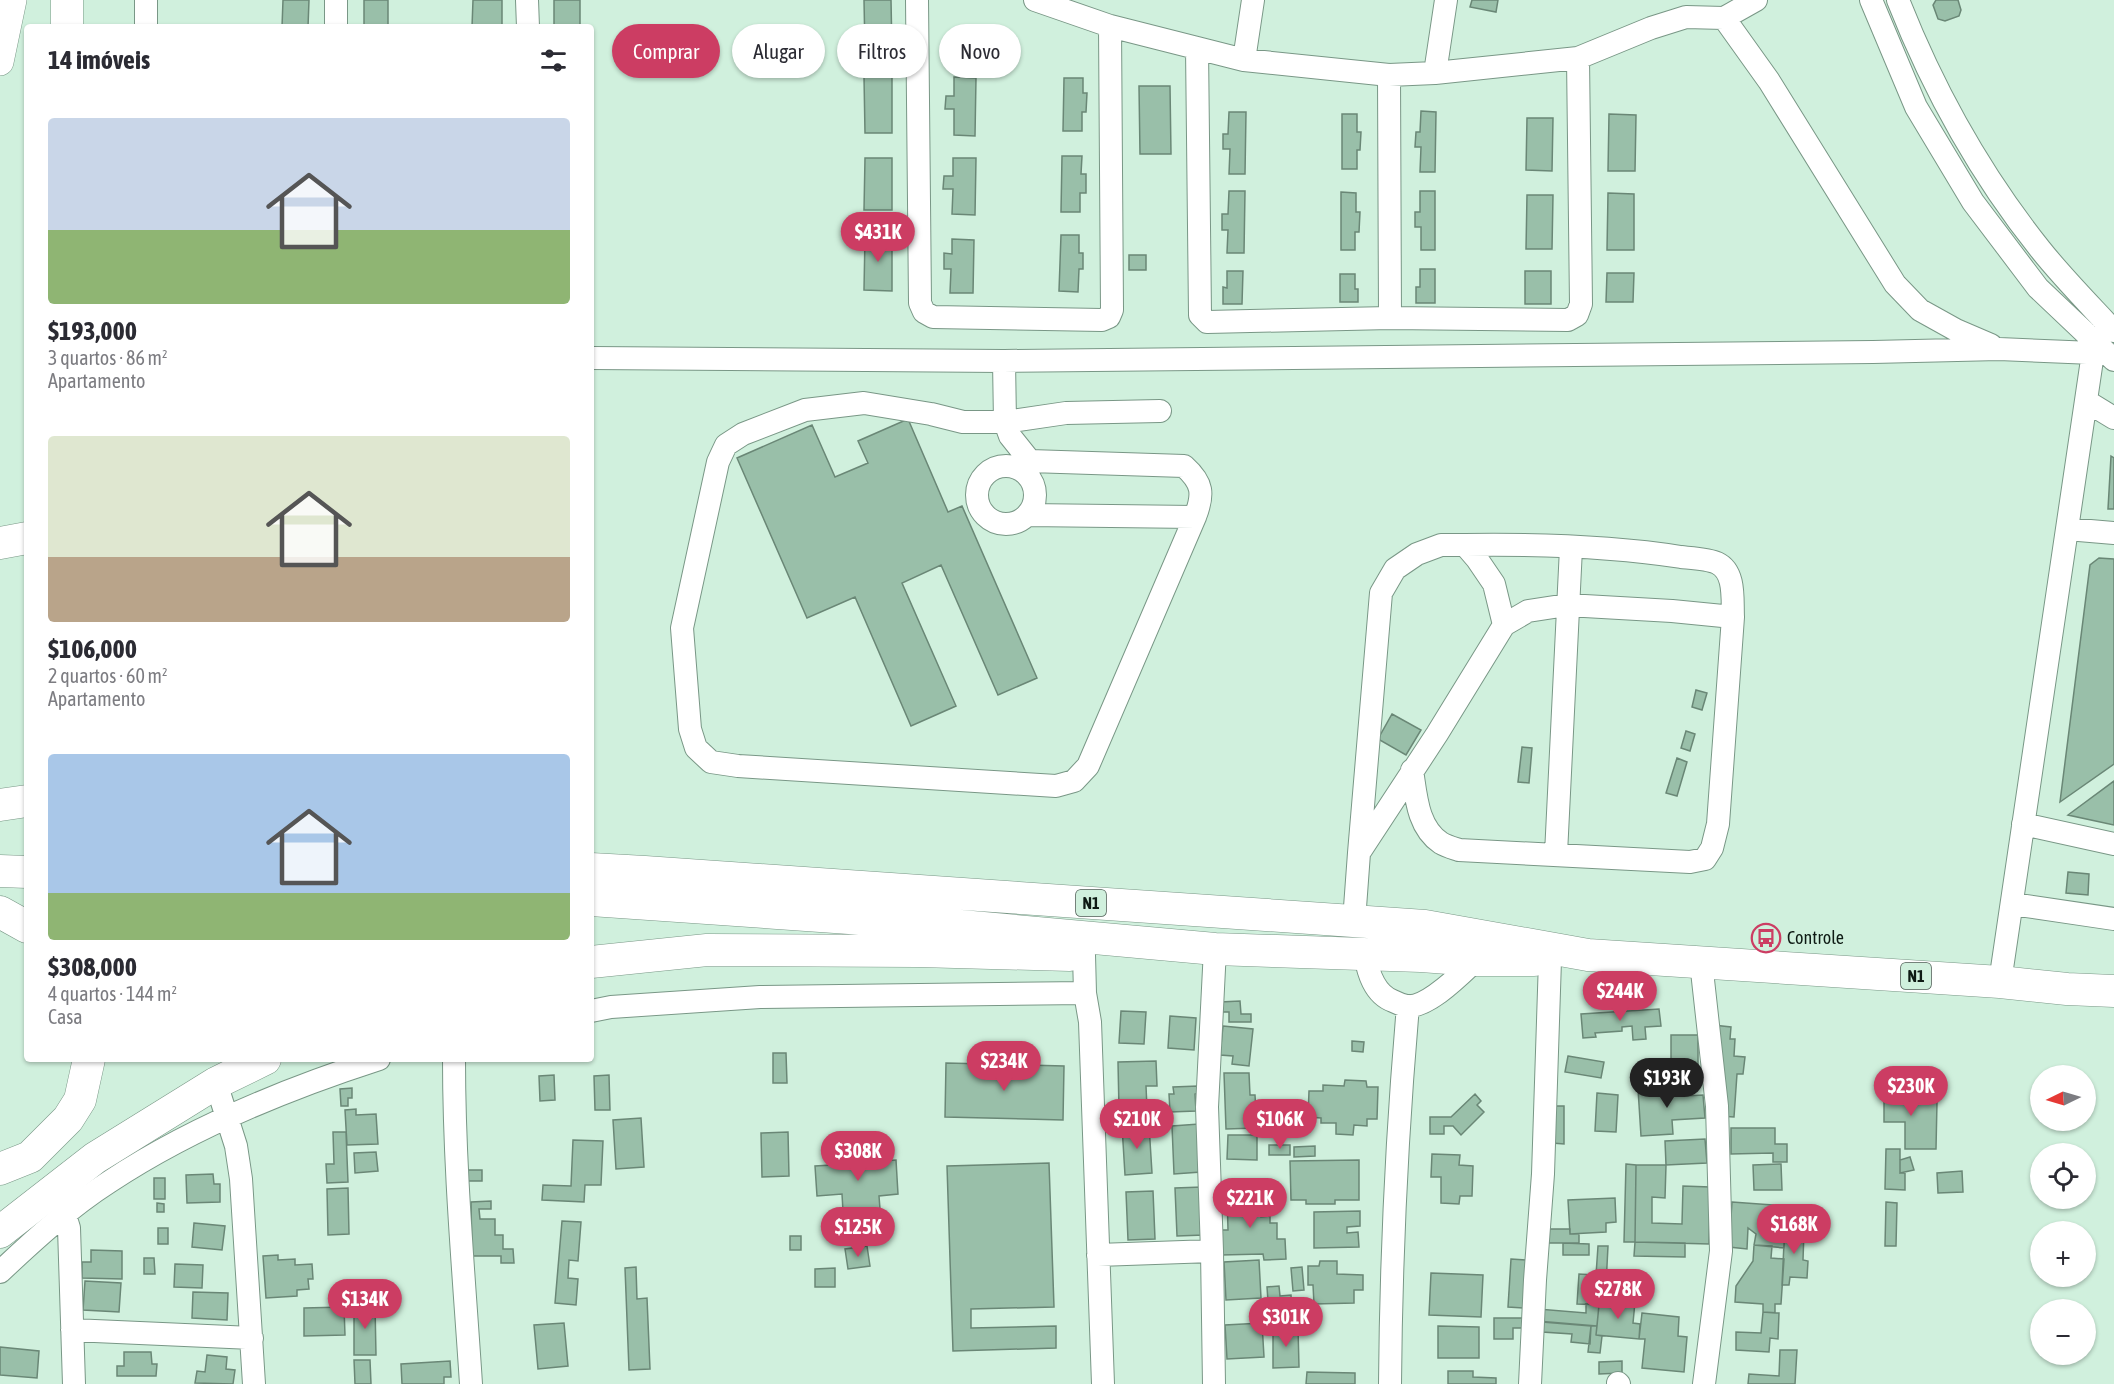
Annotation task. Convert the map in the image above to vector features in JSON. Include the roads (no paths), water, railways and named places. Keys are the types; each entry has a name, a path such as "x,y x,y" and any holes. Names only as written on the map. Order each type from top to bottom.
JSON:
{"highway":[{"path":"67,0 67,24"},
{"path":"0,543 24,539"},
{"path":"0,805 24,801"},
{"path":"0,820 24,822"},
{"path":"594,857 645,872"},
{"name":"N1","path":"594,869 1425,926 1588,955 2114,991"},
{"path":"0,871 24,872"},
{"name":"N1","path":"594,900 950,925 1210,948 1476,960 1550,960 1588,955"},
{"path":"0,912 24,925"},
{"path":"594,962 707,950 918,951 1159,957 1210,948"},
{"path":"0,1169 30,1158 68,1119 80,1101 88,1062"},
{"path":"0,1232 61,1200 95,1158 216,1083 259,1062"}],"main road":[{"path":"0,62 13,0"}],"street":[{"path":"146,0 146,24"},
{"path":"336,0 336,24"},
{"path":"527,0 528,24"},
{"path":"917,0 920,303 924,312 933,317 1102,320 1109,316 1112,310 1110,26"},
{"path":"1035,0 1110,26 1244,60 1389,75 1435,73 1578,58 1651,28 1686,17 1724,18 1756,0"},
{"path":"1244,60 1253,0"},
{"path":"1435,73 1446,0"},
{"path":"1871,0 1916,107 1973,202 2038,288 2104,347"},
{"path":"1898,0 1941,96 2006,203 2041,250 2104,347"},
{"path":"1724,18 1769,81 1895,284 1920,310 1998,349"},
{"path":"1197,48 1200,315 1207,322 1390,318 1568,320 1577,315 1581,304 1578,58"},
{"path":"1389,75 1390,318"},
{"path":"594,358 1005,361 1873,352 2104,347"},
{"path":"2000,982 2086,401 2104,347"},
{"path":"1005,361 1005,422 1027,467 1035,493 1034,505 1027,515 1012,524 995,522 982,511 977,494 984,477 990,471 1007,467 1027,467 1184,466 1200,485 1201,501 1195,517 1088,766 1074,781 1056,786 738,766 711,762 696,748 690,729 682,628 718,462 726,445 743,434 805,410 864,404 931,414 963,422 1005,422 1066,413 1160,411"},
{"path":"2086,401 2114,418"},
{"path":"1027,515 1195,517"},
{"path":"2067,529 2114,533"},
{"path":"1354,921 1381,593 1395,568 1417,554 1441,545 1465,545 1571,548 1658,554 1717,562 1728,573 1731,583 1733,617 1718,824 1712,848 1705,859 1690,862 1459,850 1441,843 1432,834 1418,811 1412,770"},
{"path":"1465,545 1478,559 1494,584 1504,624"},
{"path":"1556,854 1571,548"},
{"path":"1359,853 1443,725 1504,624 1528,611 1567,604 1733,617"},
{"path":"2023,824 2114,844"},
{"path":"2012,904 2114,919"},
{"path":"1210,948 1207,1107 1214,1384"},
{"path":"1084,955 1085,993 1090,1022 1103,1384"},
{"path":"1365,955 1368,972 1379,991 1389,1000 1408,1006 1426,1000 1446,988 1476,960"},
{"path":"1530,1384 1543,1174 1550,960"},
{"path":"1701,962 1717,1106 1721,1251 1704,1384"},
{"path":"594,1011 760,997 1085,993"},
{"path":"1390,1384 1392,1262 1400,1096 1408,1006"},
{"path":"0,1272 61,1200 108,1182 182,1138 277,1096 371,1062"},
{"path":"454,1062 455,1131 471,1384"},
{"path":"216,1083 236,1146 241,1179 254,1384"},
{"path":"61,1200 69,1228 74,1384"},
{"path":"1098,1255 1212,1251"},
{"path":"72,1330 252,1338"}],"place":[{"name":"Controle","path":"1766,938"}]}
